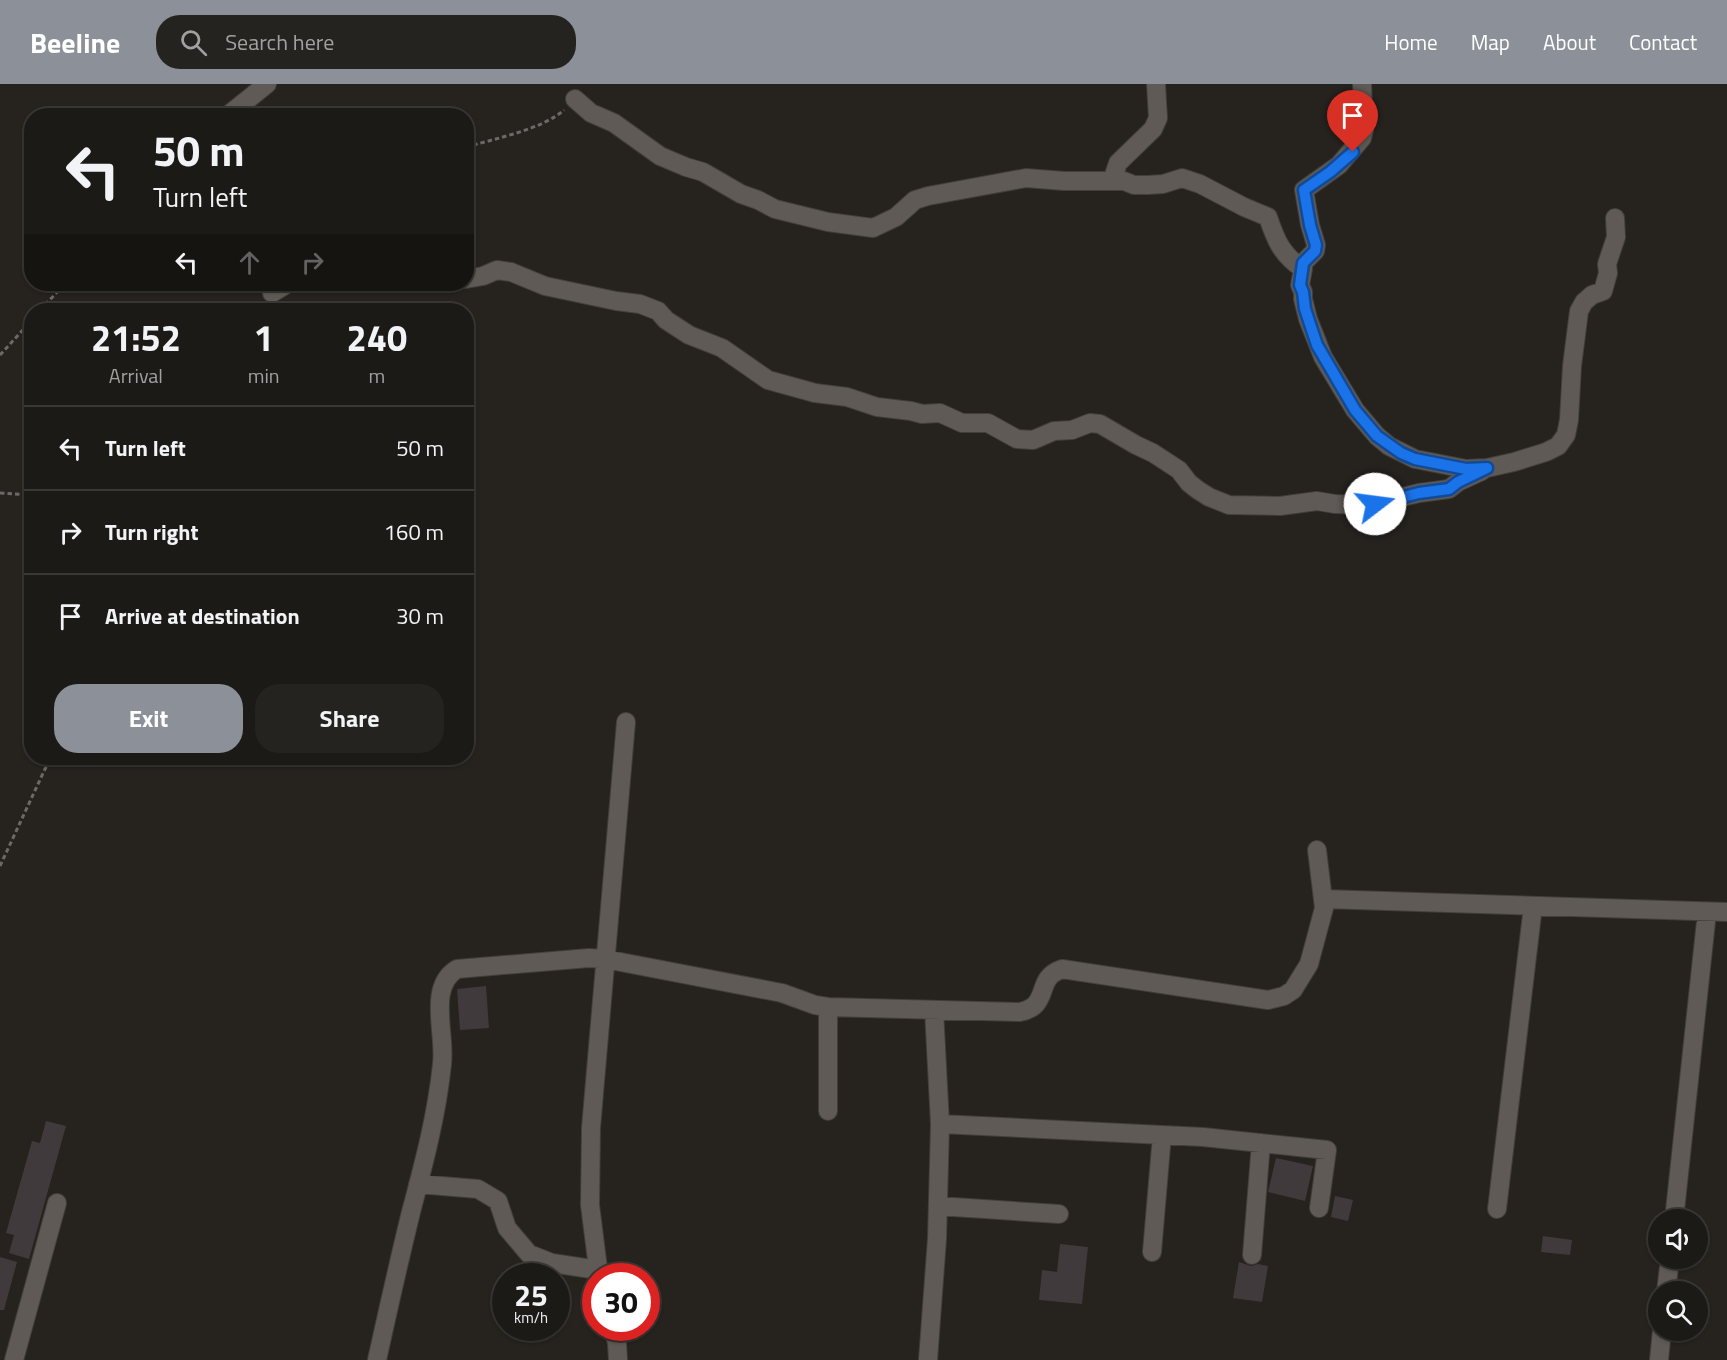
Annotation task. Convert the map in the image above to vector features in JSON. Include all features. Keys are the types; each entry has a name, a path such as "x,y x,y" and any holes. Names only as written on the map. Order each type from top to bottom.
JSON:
{"street":[{"path":"237,108 267,84"},
{"path":"1112,181 1118,163 1153,129 1158,117 1156,84"},
{"path":"1362,84 1364,130 1362,138 1339,165 1304,190 1316,245 1315,251 1303,263 1300,285 1317,345 1355,410 1377,436 1395,449 1415,459 1466,469 1487,468"},
{"path":"575,99 591,113 614,123 660,156 703,172 741,194 775,209 810,218 873,228 896,217 915,200 948,191 965,190 1026,178 1064,181 1124,181 1134,185 1163,184 1182,178 1268,216 1278,246 1292,262 1303,269"},
{"path":"474,278 497,270 511,272 545,286 640,304 658,311 666,320 689,335 722,348 768,380 815,393 847,397 877,407 922,414 940,413 962,423 988,423 1017,439 1033,441 1054,431 1072,430 1090,423 1100,424 1153,453 1179,470 1198,490 1228,505 1280,506 1317,501 1370,505 1419,493 1449,489 1487,468 1546,452 1558,446 1566,435 1569,420 1572,366 1579,311 1592,295 1604,291 1608,273 1607,264 1616,237 1615,218"},
{"path":"597,1263 590,1205 591,1128 626,722"},
{"path":"377,1360 432,1126 443,1062 441,995 448,975 458,969 589,958 605,959 782,993 815,1005 828,1007 1020,1012 1033,1007 1052,972 1062,969 1220,994 1276,999 1293,990 1309,964 1322,919 1324,899 1317,850"},
{"path":"1324,899 1727,912"},
{"path":"1497,1209 1533,906"},
{"path":"1675,1209 1707,912"},
{"path":"828,1007 828,1111"},
{"path":"928,1360 937,1239 940,1124 934,1010"},
{"path":"940,1124 1162,1135 1327,1150 1319,1208"},
{"path":"1152,1252 1162,1135"},
{"path":"1252,1255 1261,1143"},
{"path":"418,1184 478,1189 498,1202 507,1228 529,1254 552,1263 582,1270"},
{"path":"14,1360 57,1203"},
{"path":"938,1206 1059,1214"},
{"path":"616,1341 618,1360"},
{"path":"1659,1360 1661,1341"}],"path":[{"path":"474,145 519,132 558,115 575,99"},
{"path":"47,303 58,291"},
{"path":"0,355 24,329"},
{"path":"0,493 24,494"},
{"path":"0,866 49,765"}],"building":[{"path":"486,986 489,1028 460,1030 457,989"},
{"path":"46,1121 66,1126 29,1259 9,1253 14,1235 6,1233 32,1141 40,1143"},
{"path":"1276,1158 1313,1166 1305,1201 1268,1192"},
{"path":"1335,1196 1353,1200 1348,1221 1331,1217"},
{"path":"1543,1236 1572,1240 1570,1255 1541,1252"},
{"path":"1060,1244 1088,1247 1082,1304 1039,1300 1042,1270 1057,1272"},
{"path":"0,1257 17,1262 4,1310 0,1310"},
{"path":"1239,1262 1251,1266 1258,1264 1268,1266 1262,1302 1233,1298"}],"route":[{"path":"1353,152 1316,183 1304,190 1316,245 1315,251 1303,263 1300,285 1317,345 1355,410 1377,436 1389,446 1430,464 1466,469 1487,468 1449,489 1398,497 1375,504"}]}
